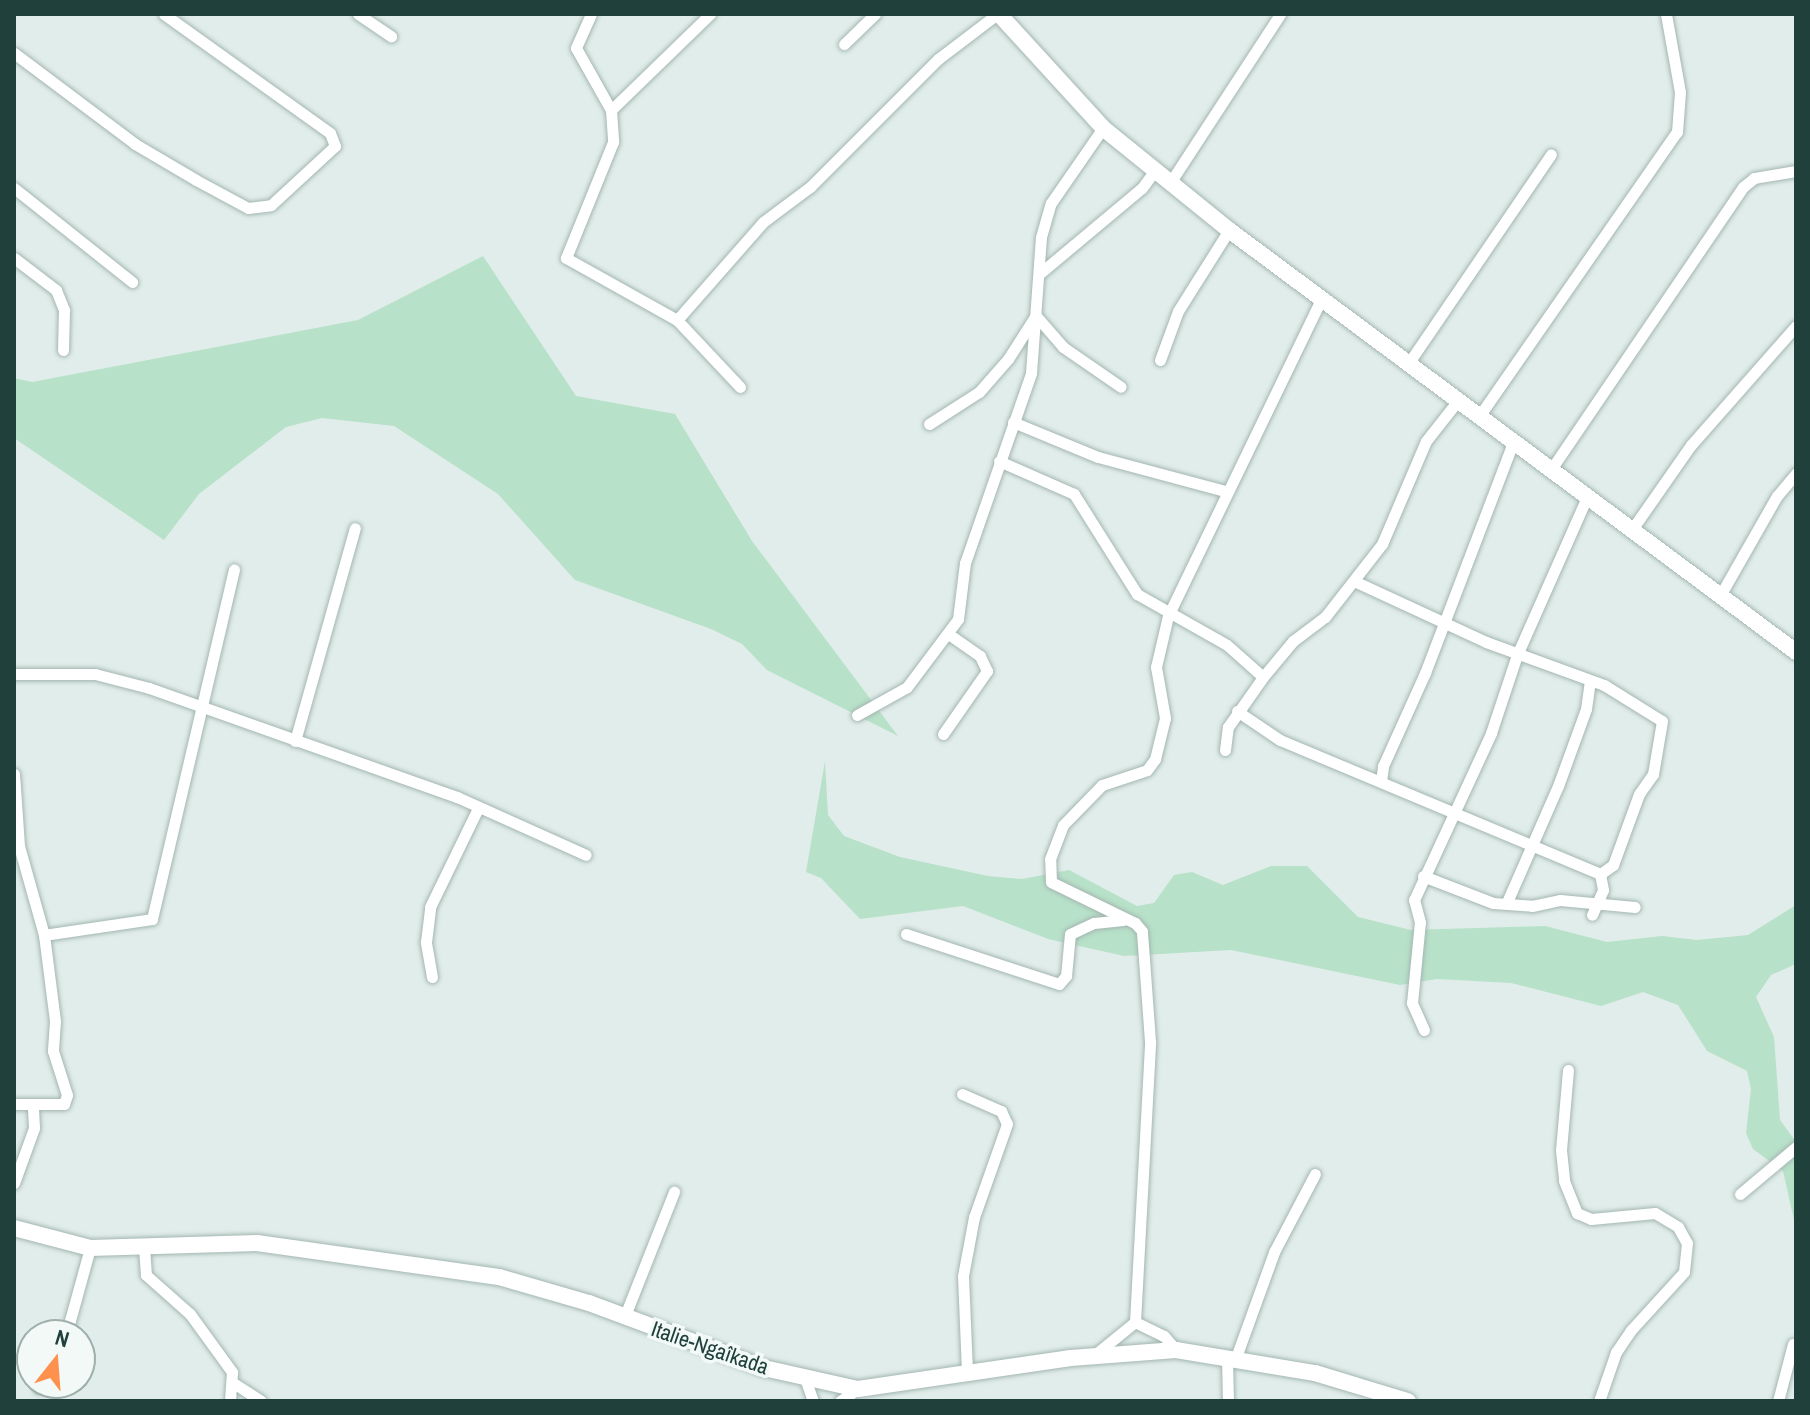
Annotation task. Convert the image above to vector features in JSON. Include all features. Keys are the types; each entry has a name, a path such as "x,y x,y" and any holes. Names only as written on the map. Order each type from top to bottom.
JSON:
{"street":[{"path":"14,53 135,144 184,173 248,208 271,205 335,146 330,133 164,14"},
{"path":"358,14 391,36"},
{"path":"591,14 576,48 611,110 613,142 566,258 677,320 740,387"},
{"path":"611,110 710,14"},
{"path":"844,44 875,14"},
{"path":"677,320 763,222 810,187 938,59 998,14 1103,128 1170,183 1796,652"},
{"path":"1170,183 1280,14"},
{"path":"1480,415 1677,132 1680,92 1666,14"},
{"path":"857,715 907,687 949,634 961,607 965,563 1031,373 1039,274 1051,203 1103,128"},
{"path":"1410,361 1551,154"},
{"path":"1039,274 1142,188 1155,170"},
{"path":"1552,468 1743,187 1754,178 1796,171"},
{"path":"14,188 132,282"},
{"path":"1160,360 1178,311 1229,230"},
{"path":"14,258 56,290 64,310 63,350"},
{"path":"1092,1357 1135,1322 1150,1041 1142,931 1127,920 1051,882 1050,859 1063,825 1102,785 1147,770 1155,759 1165,718 1156,667 1168,616 1225,491 1322,298"},
{"path":"1038,314 1063,347 1121,387"},
{"path":"929,424 979,392 1008,359 1038,314"},
{"path":"1633,528 1691,445 1796,326"},
{"path":"1225,750 1237,711 1263,677 1354,581 1392,530 1426,441 1459,399"},
{"path":"1013,422 1098,457 1225,491"},
{"path":"1381,781 1383,766 1514,440"},
{"path":"999,461 1074,494 1137,594 1168,616 1227,645 1263,677"},
{"path":"1721,594 1777,496 1796,473"},
{"path":"1424,1030 1411,988 1420,922 1414,900 1453,809 1491,733 1517,655 1588,495"},
{"path":"295,741 355,528"},
{"path":"44,935 152,919 234,569"},
{"path":"1354,581 1517,655 1590,682 1654,714 1664,726 1653,774 1639,794 1620,851 1600,874"},
{"path":"943,734 987,671 980,656 949,634"},
{"path":"14,674 95,674 355,758 586,855"},
{"path":"1507,902 1586,709 1590,682"},
{"path":"1237,711 1280,740 1381,781 1410,797 1453,809 1600,874"},
{"path":"14,774 19,846 44,935 55,1021 53,1051 67,1100 33,1108 14,1104"},
{"path":"432,977 427,920 478,808"},
{"path":"1592,915 1595,902 1603,890 1600,874"},
{"path":"1423,876 1452,892 1493,903 1595,902 1635,907"},
{"path":"906,934 1059,984 1066,976 1070,934 1094,923 1127,920"},
{"path":"1568,1070 1561,1150 1564,1181 1577,1213 1591,1219 1655,1213 1678,1227 1687,1243 1684,1272 1624,1341 1599,1401"},
{"path":"962,1094 1001,1111 1007,1124 974,1217 963,1276 967,1372"},
{"path":"14,1183 27,1155 33,1108"},
{"path":"1740,1194 1796,1147"},
{"path":"1228,1401 1231,1359 1274,1252 1315,1174"},
{"path":"624,1318 674,1192"},
{"name":"Italie-Ngaîkada","path":"14,1228 90,1248 257,1243 465,1271 561,1294 805,1378 858,1389 967,1372 1176,1350 1315,1373 1408,1401"},
{"path":"144,1247 146,1275 190,1314 235,1384 261,1401"},
{"path":"70,1319 90,1248"},
{"path":"1135,1322 1164,1336 1176,1350"},
{"path":"1778,1401 1793,1344"},
{"path":"805,1378 813,1401"},
{"path":"230,1401 235,1384"},
{"path":"840,1401 858,1389"}],"green space":[{"path":"483,256 576,396 675,414 752,541 898,736 767,670 742,644 711,629 575,580 498,494 394,426 322,418 286,427 199,494 164,540 14,438 14,378 32,382 358,320"},
{"path":"825,761 828,815 844,836 900,857 988,876 1022,879 1069,870 1137,906 1154,903 1174,875 1192,872 1223,885 1271,866 1307,866 1358,917 1411,930 1545,926 1607,942 1662,936 1697,940 1748,935 1796,905 1796,964 1771,975 1756,997 1774,1037 1780,1120 1796,1142 1796,1229 1783,1171 1753,1149 1746,1133 1751,1089 1747,1071 1707,1051 1678,1005 1643,992 1601,1006 1511,983 1437,979 1400,985 1231,950 1124,956 1048,939 963,906 860,919 821,878 806,872"}]}
